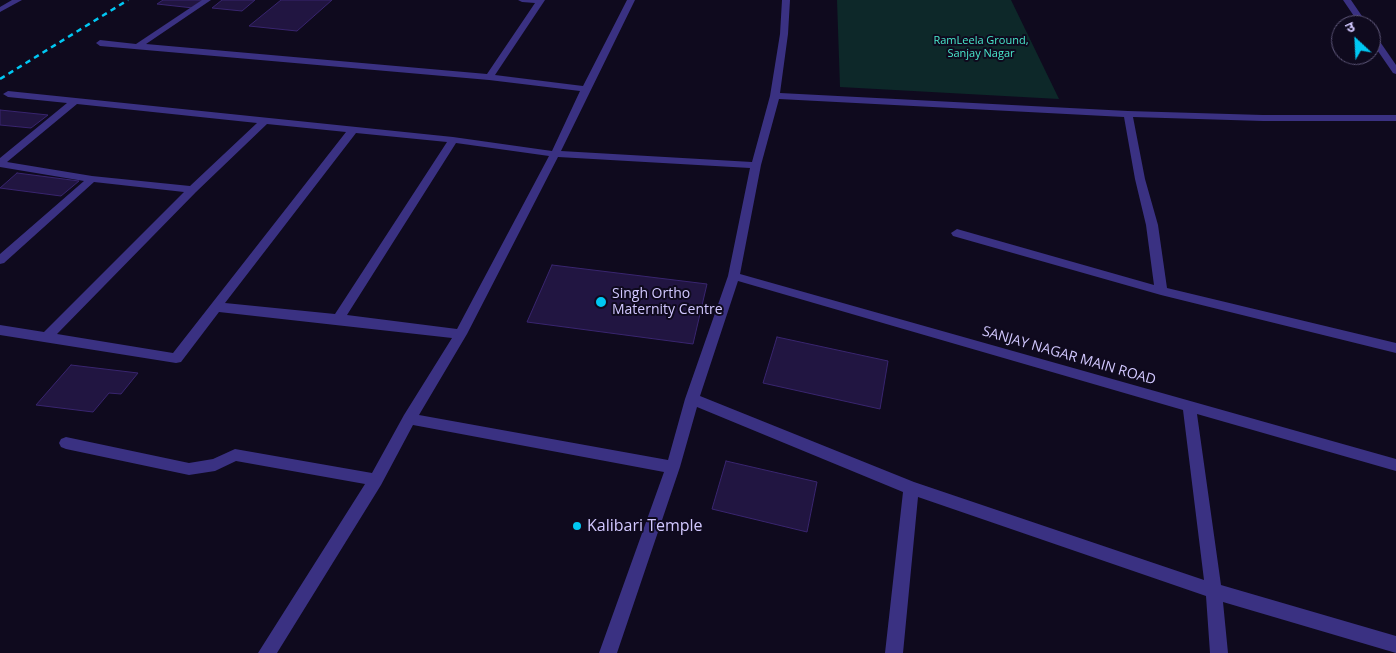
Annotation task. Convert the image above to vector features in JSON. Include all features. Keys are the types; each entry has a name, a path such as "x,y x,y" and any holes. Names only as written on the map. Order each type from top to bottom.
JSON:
{"street":[{"path":"0,10 18,0"},
{"path":"138,46 207,0"},
{"path":"522,0 541,1"},
{"path":"268,653 376,480 409,419 461,334 555,154 631,0"},
{"path":"608,653 673,467 692,399 734,276 756,165 775,96 784,34 786,0"},
{"path":"1347,0 1357,15"},
{"path":"489,78 541,1"},
{"path":"100,43 489,78 586,89"},
{"path":"1381,49 1396,71"},
{"path":"8,94 263,122 453,140 555,154 756,165"},
{"path":"775,96 1128,114 1264,118 1396,118"},
{"path":"0,164 75,101"},
{"path":"1128,114 1140,179 1152,225 1161,291"},
{"path":"47,337 192,190 263,122"},
{"path":"0,330 176,358 352,131"},
{"path":"338,318 453,140"},
{"path":"0,164 92,179 192,190"},
{"path":"0,260 92,179"},
{"path":"957,234 1161,291 1396,348"},
{"name":"SANJAY NAGAR MAIN ROAD","path":"734,276 1396,465"},
{"path":"217,307 338,318 461,334"},
{"path":"692,399 911,488 1388,647"},
{"path":"1189,407 1214,590 1219,653"},
{"path":"409,419 673,467"},
{"path":"66,443 188,469 215,465 235,455 376,480"},
{"path":"894,653 911,488"}],"green space":[{"name":"RamLeela Ground, Sanjay Nagar","path":"837,0 1011,0 1059,99 840,87"}],"building":[{"path":"163,0 205,0 193,8 157,4"},
{"path":"222,0 255,0 242,11 212,8"},
{"path":"281,0 332,0 297,31 249,26"},
{"path":"0,110 48,115 31,128 0,125"},
{"path":"17,173 79,181 61,196 0,188"},
{"path":"552,265 707,284 693,344 527,322"},
{"path":"777,337 888,361 880,409 763,383"},
{"path":"71,365 138,373 121,394 109,393 93,412 36,405"},
{"path":"726,461 817,482 807,532 712,509"}],"railway":[{"path":"0,79 128,0"}],"place":[{"name":"Singh Ortho Maternity Centre","path":"601,302"},
{"name":"Kalibari Temple","path":"577,526"}]}
